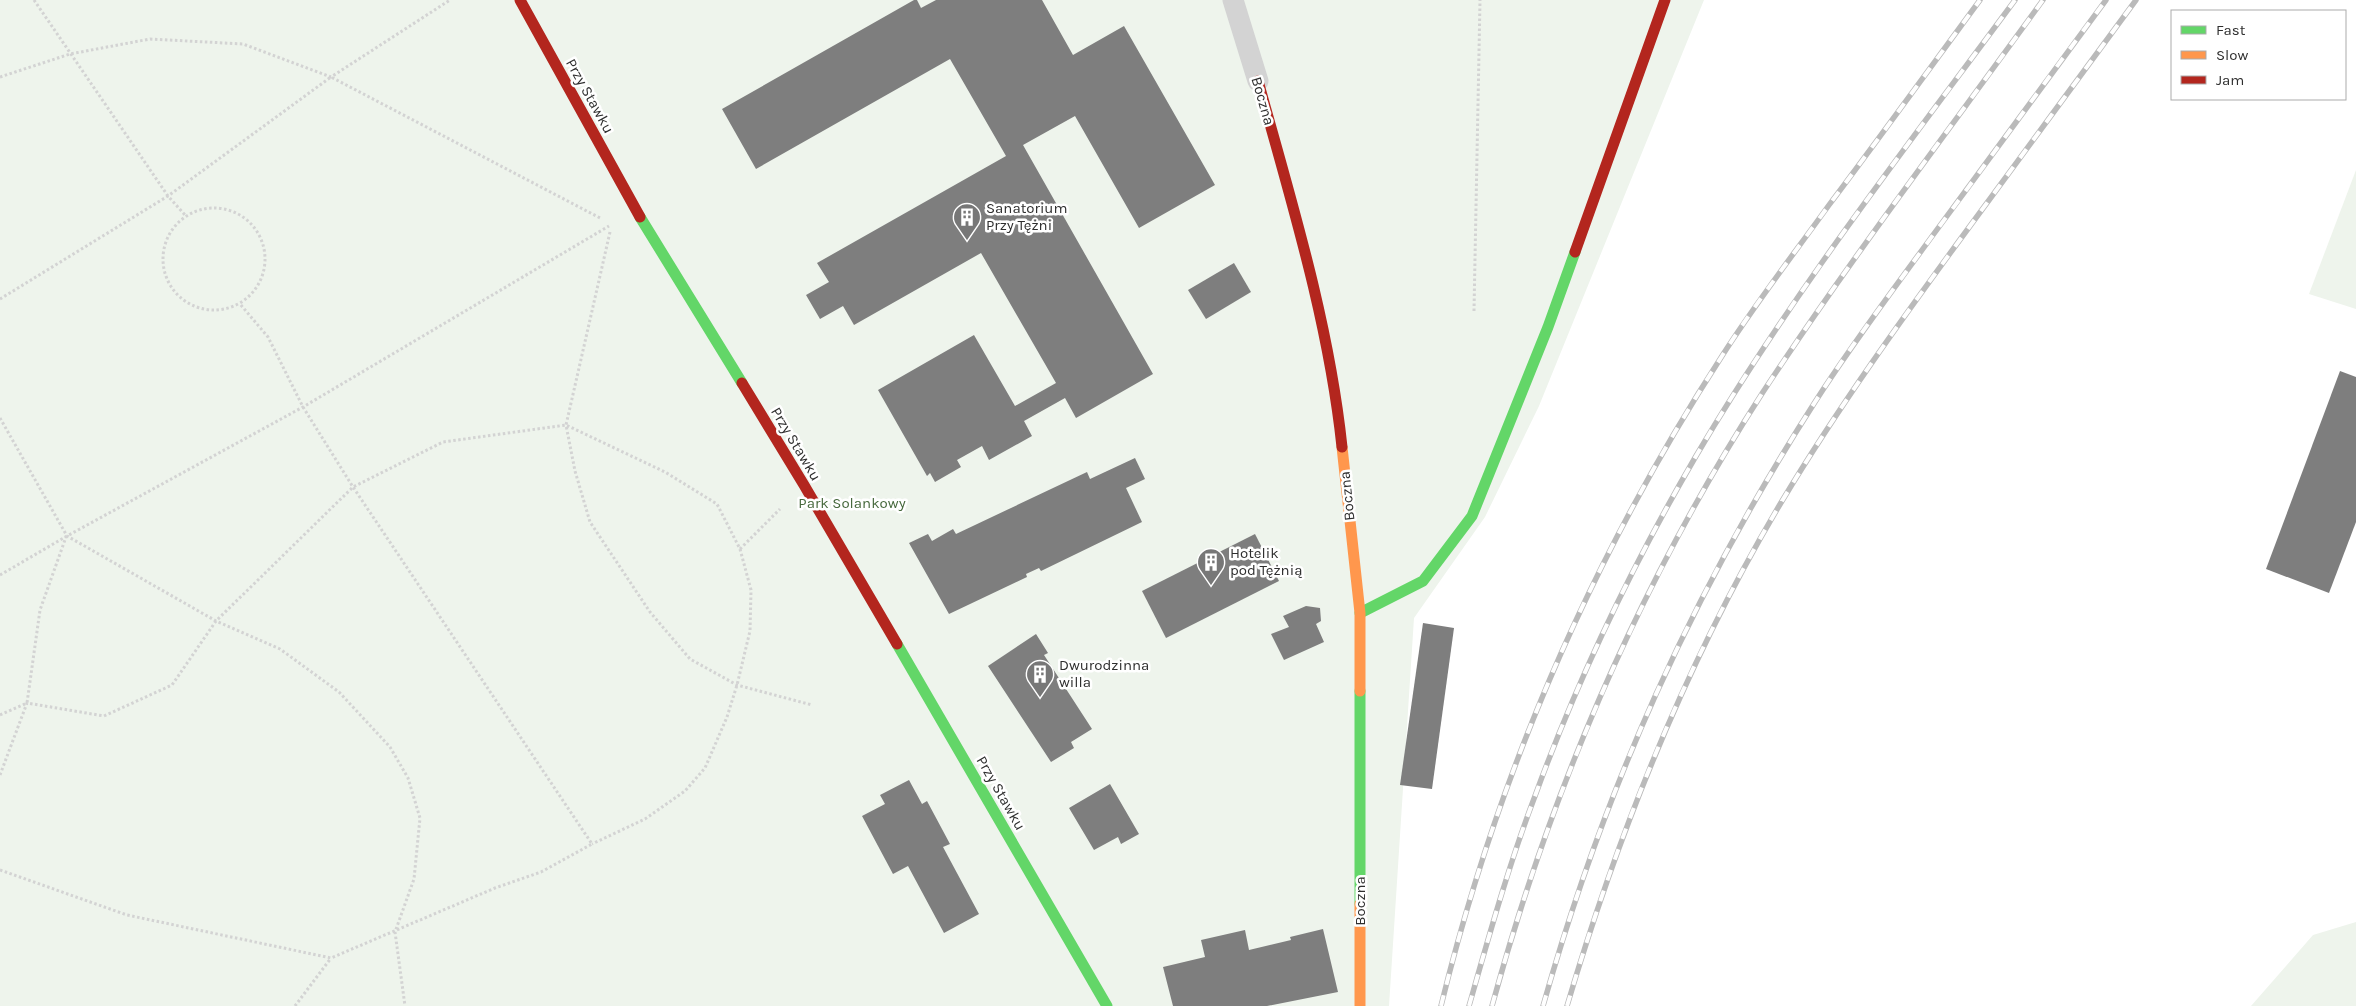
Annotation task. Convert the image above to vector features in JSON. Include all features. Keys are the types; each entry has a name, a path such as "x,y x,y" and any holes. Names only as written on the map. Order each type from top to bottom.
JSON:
{"street":[{"name":"Przy Stawku","path":"520,0 636,211 804,485 1107,1006"},
{"path":"1360,613 1423,581 1472,516 1548,326 1665,0"},
{"name":"Boczna","path":"1258,81 1293,208 1336,388 1360,613 1360,1006"}],"lane":[{"name":"Boczna","path":"1233,0 1258,81"}],"path":[{"path":"34,0 168,196 185,215"},
{"path":"0,300 168,196 331,77 450,0"},
{"path":"1474,311 1480,0"},
{"path":"0,78 70,54 150,39 243,44 331,77 612,224"},
{"path":"208,206 231,209 251,222 264,242 266,266 257,288 240,304 208,311 180,299 167,278 163,271 165,239 185,215 208,206"},
{"path":"0,575 67,536 303,407 612,224"},
{"path":"612,224 566,425 575,471 590,522 650,612 690,659 737,685 812,705"},
{"path":"240,304 268,337 303,407 353,487 592,844"},
{"path":"0,418 67,536 216,621 280,649 339,692 390,747 408,778 420,818 414,879 395,932 405,1006"},
{"path":"0,716 27,703 104,716 172,685 216,621 353,487 443,442 566,425 666,472 717,504 740,549 751,590 750,631 727,718 706,768 684,791 645,818 541,872 494,888 331,958 295,1006"},
{"path":"740,549 804,485"},
{"path":"0,775 27,703 40,610 67,536"},
{"path":"0,870 126,915 331,958"}],"green space":[{"name":"Park Solankowy","path":"0,0 1704,0 1539,406 1485,517 1414,618 1389,1006 0,1006"},
{"path":"2356,170 2356,309 2309,294"},
{"path":"2356,922 2356,1006 2251,1006 2313,935"}],"building":[{"name":"Sanatorium Przy Tężni","path":"917,0 921,8 936,0 1042,0 1073,55 1124,26 1215,185 1139,228 1075,116 1023,145 1153,374 1076,418 1065,398 1024,421 1032,436 989,460 982,446 957,460 961,467 935,482 930,473 927,476 878,390 974,335 1015,406 1056,383 981,253 854,325 843,306 820,319 806,295 829,282 817,263 1006,156 950,59 756,169 722,109"},
{"path":"1234,263 1251,292 1206,319 1188,290"},
{"path":"2340,371 2356,377 2356,522 2329,593 2266,569"},
{"path":"1135,458 1145,479 1126,488 1142,522 1041,571 1039,568 1026,574 1027,577 949,614 909,543 928,534 932,541 953,529 956,534 1087,472 1090,479"},
{"name":"Hotelik pod Tężnią","path":"1255,534 1279,581 1166,638 1142,591"},
{"path":"1306,606 1320,608 1321,621 1316,624 1324,642 1284,660 1271,634 1289,627 1283,616"},
{"path":"1423,623 1454,628 1432,789 1400,785"},
{"name":"Dwurodzinna willa","path":"1036,634 1048,653 1044,655 1092,729 1071,742 1074,748 1051,762 988,666"},
{"path":"909,780 922,804 927,801 950,844 943,847 979,914 944,933 908,866 893,874 862,816 885,804 880,795"},
{"path":"1110,784 1139,834 1121,844 1118,837 1094,850 1069,808"},
{"path":"1323,929 1338,992 1267,1006 1173,1006 1163,967 1205,957 1201,940 1245,930 1249,950 1291,940 1290,937"}],"railway":[{"path":"1441,1006 1464,919 1491,834 1521,751 1554,669 1591,589 1631,510 1675,432 1722,356 1774,280 1980,0"},
{"path":"1469,1006 1508,874 1569,708 1608,622 1650,538 1696,456 1770,338 1850,224 2015,0"},
{"path":"1492,1006 1542,846 1572,767 1604,689 1639,612 1677,537 1719,464 1796,342 1865,243 2043,0"},
{"path":"1543,1006 1567,925 1594,846 1624,769 1656,694 1691,620 1729,547 1771,474 1843,359 2106,0"},
{"path":"1567,1006 1609,875 1658,747 1686,684 1748,561 1782,501 1826,431 1873,362 1945,260 2136,0"}],"traffic: fast":[{"path":"640,217 742,383"},
{"path":"1360,613 1423,581 1472,516 1548,327 1575,252"},
{"path":"897,644 1107,1006"},
{"path":"1360,691 1360,904"}],"traffic: slow":[{"path":"1342,447 1360,613 1360,691"},
{"path":"1360,904 1360,1006"}],"traffic: jam":[{"path":"520,0 640,217"},
{"path":"1575,252 1665,0"},
{"path":"1258,81 1308,262 1328,354 1342,447"},
{"path":"742,383 897,644"}],"place":[{"name":"Sanatorium Przy Tężni","path":"967,241"},
{"name":"Hotelik pod Tężnią","path":"1211,586"},
{"name":"Dwurodzinna willa","path":"1040,698"}]}
